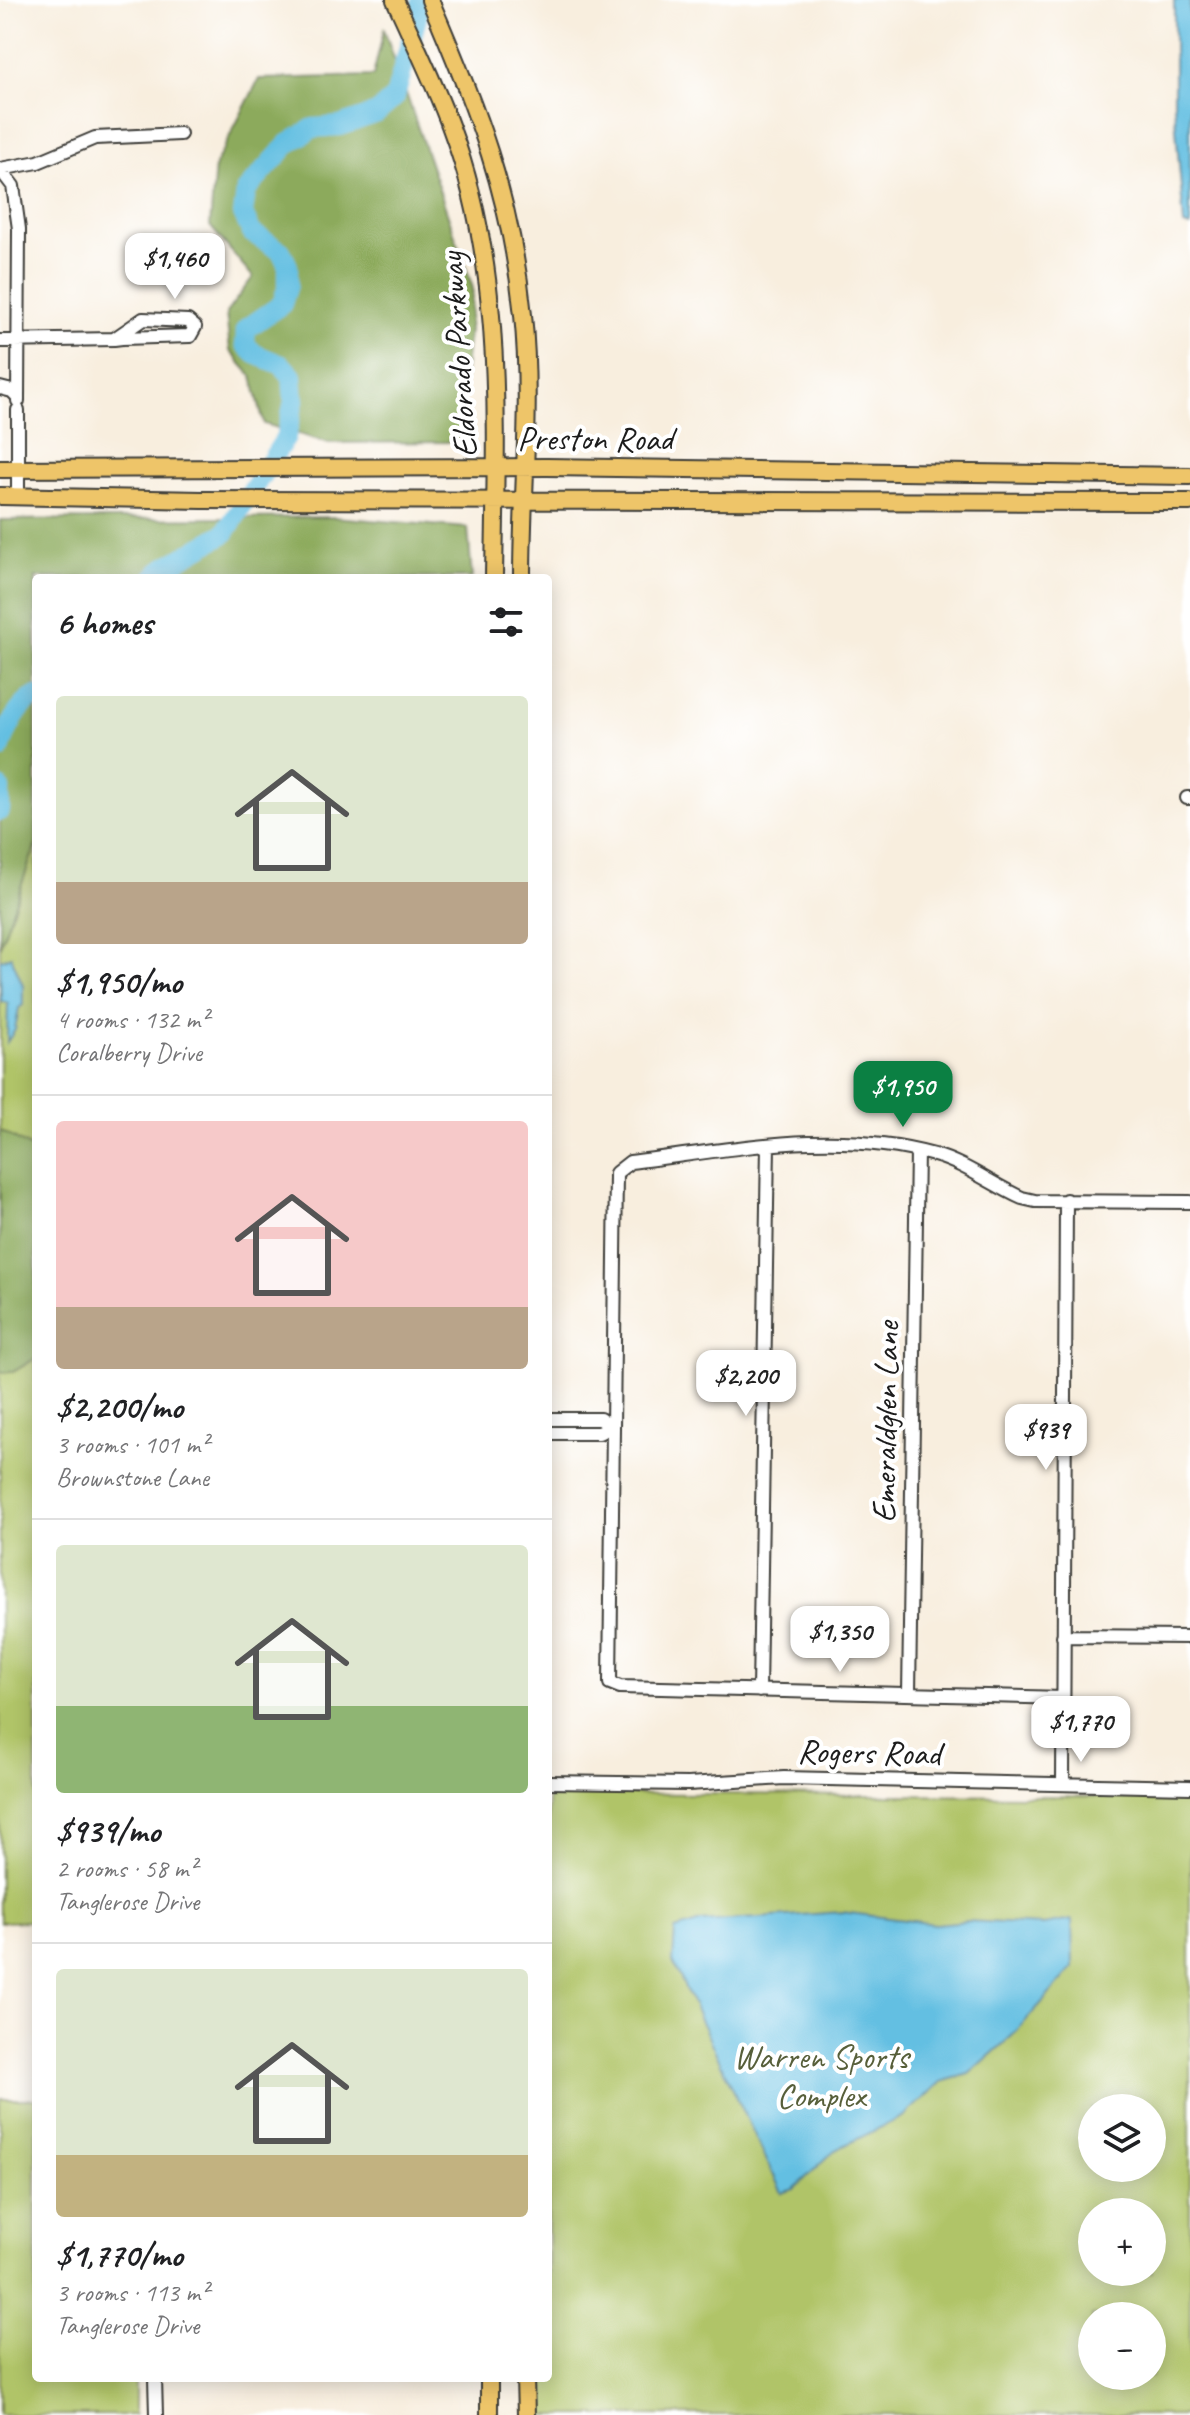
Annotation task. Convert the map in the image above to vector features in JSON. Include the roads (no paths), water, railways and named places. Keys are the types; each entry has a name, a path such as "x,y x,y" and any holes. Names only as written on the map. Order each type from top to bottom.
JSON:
{"main road":[{"name":"Eldorado Parkway","path":"395,0 452,129 481,239 493,323 494,574"},
{"name":"Eldorado Parkway","path":"430,0 495,163 513,240 523,318 522,574"},
{"name":"Preston Road","path":"0,469 876,469 1186,476"},
{"path":"876,469 876,500"},
{"path":"1186,476 1186,502"},
{"name":"Preston Road","path":"0,496 202,500 522,498 1186,502"},
{"path":"489,2382 489,2415"},
{"path":"525,2382 526,2415"}],"street":[{"path":"18,496 19,229 13,186 0,169 38,162 95,138 180,134"},
{"path":"0,341 114,339 190,336 195,327 188,321 143,319 114,339"},
{"path":"0,388 12,391 18,403"},
{"path":"1063,1698 620,1687 610,1683 611,1427 619,1168 630,1162 768,1145 864,1140 947,1159 1022,1198 1190,1202"},
{"path":"759,1691 768,1145"},
{"name":"Emeraldglen Lane","path":"909,1693 917,1151"},
{"path":"1063,1784 1066,1200"},
{"path":"552,1419 600,1419 611,1427"},
{"path":"552,1433 599,1433 611,1427"},
{"path":"1063,1636 1190,1637"},
{"name":"Rogers Road","path":"552,1782 688,1784 784,1778 1190,1787"},
{"path":"155,2382 156,2415"}],"water":[{"path":"1174,0 1190,0 1190,227 1184,225 1174,104"},
{"path":"11,956 23,985 23,1005 19,1008 15,1030 7,1042 8,1003 1,1001 0,960"},
{"path":"842,1912 936,1924 966,1921 1043,1925 1072,1920 1073,1968 1012,2036 969,2074 941,2082 904,2116 835,2150 794,2189 782,2193 673,1962 675,1930 701,1922"}],"waterway":[{"path":"158,574 225,533 286,437 294,401 292,376 282,365 255,354 245,344 246,329 282,304 288,285 288,266 281,251 252,233 243,214 246,191 288,144 313,128 340,126 377,113 395,97 422,0"},
{"path":"0,749 18,712 32,698"},
{"path":"0,788 0,811"}],"park label":[{"name":"Warren Sports Complex","path":"821,2076"}]}
